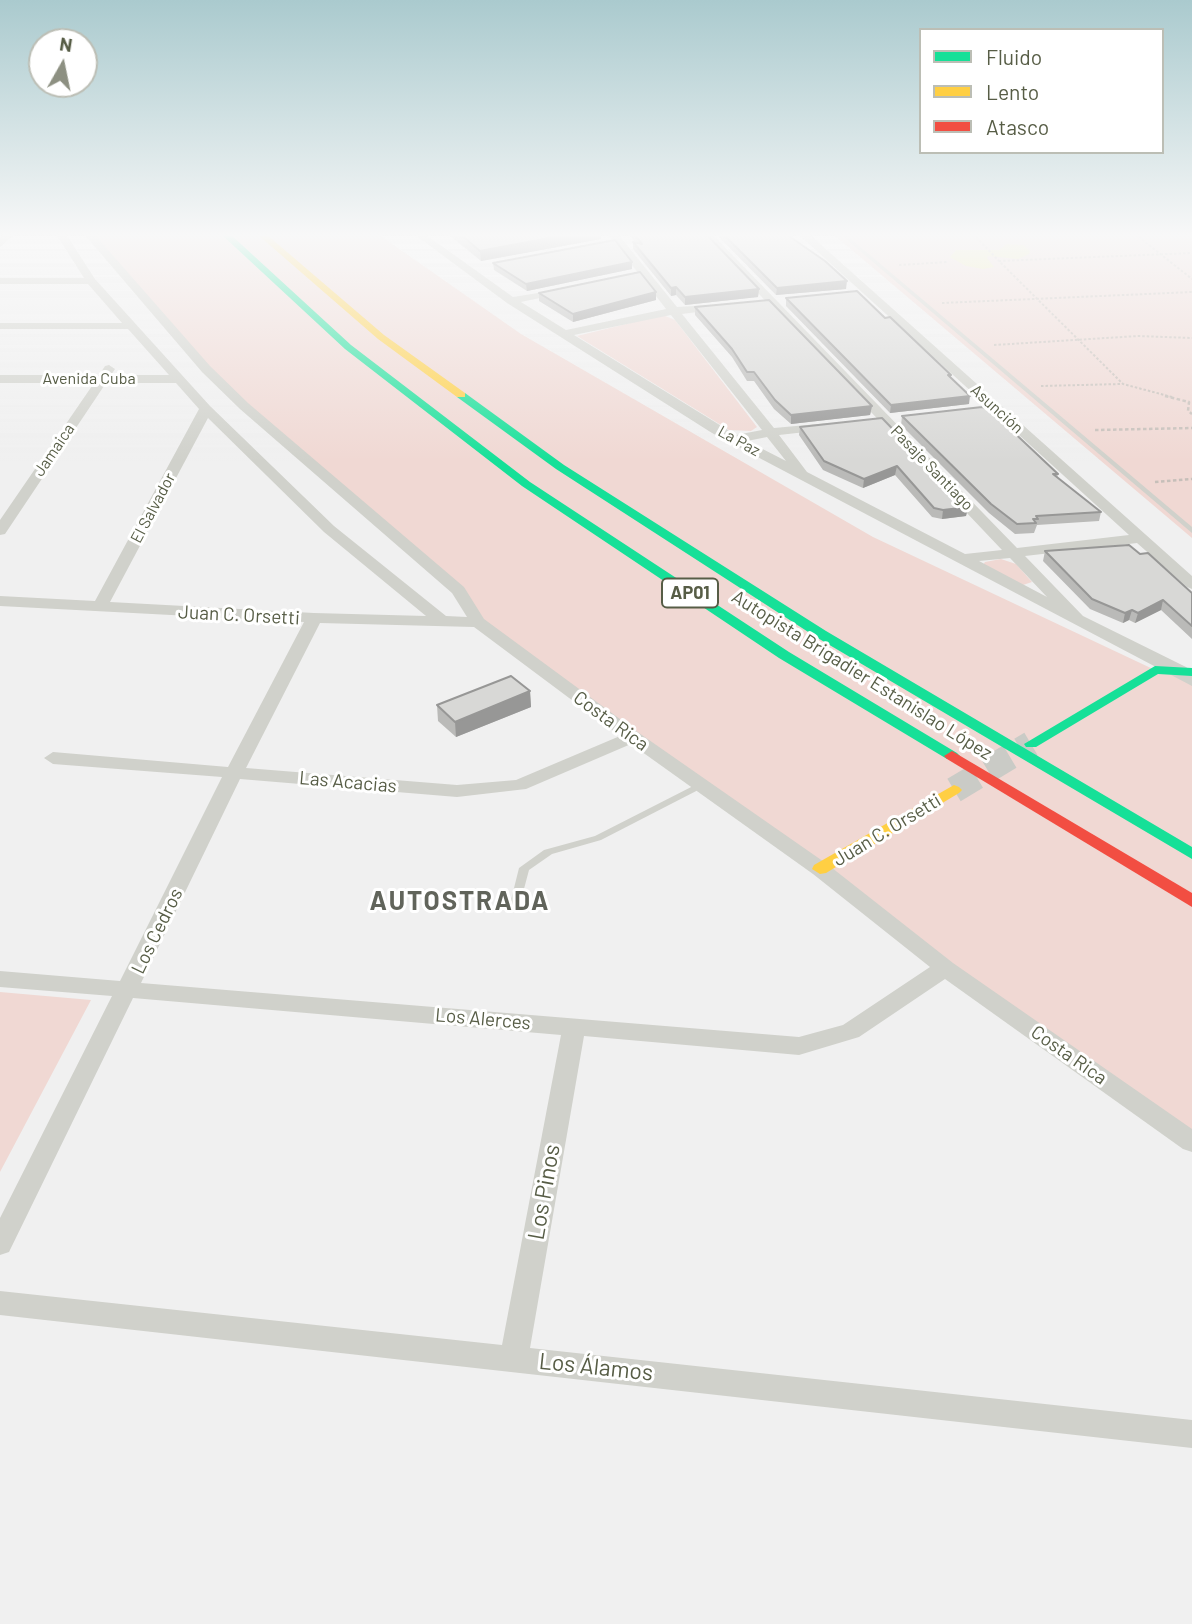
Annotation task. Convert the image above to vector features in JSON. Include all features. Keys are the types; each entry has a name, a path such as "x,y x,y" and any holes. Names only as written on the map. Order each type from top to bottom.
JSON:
{"main road":[{"name":"Autopista Brigadier Estanislao López","path":"307,310 348,347 526,484 784,655 1192,901"},
{"name":"Autopista Brigadier Estanislao López","path":"349,310 381,337 560,467 821,634 1192,854"},
{"path":"1031,744 1155,670 1188,675"},
{"name":"Juan C. Orsetti","path":"820,869 954,790"}],"street":[{"path":"118,310 206,409 329,529 442,621"},
{"name":"Costa Rica","path":"155,310 206,369 244,406 458,590 478,622 633,737 820,869 945,968 1192,1142"},
{"name":"La Paz","path":"525,310 735,439 1077,619"},
{"path":"564,334 684,310"},
{"name":"Pasaje Santiago","path":"780,310 1077,619 1188,675"},
{"name":"Asunción","path":"879,310 988,409 1192,584"},
{"path":"673,311 807,479"},
{"path":"0,318 129,322"},
{"path":"0,326 129,322"},
{"name":"Avenida Cuba","path":"0,369 179,379"},
{"name":"Avenida Cuba","path":"0,379 169,369"},
{"name":"Jamaica","path":"0,531 105,374"},
{"name":"El Salvador","path":"100,607 206,409"},
{"path":"735,439 845,424"},
{"path":"960,559 1140,538"},
{"name":"Juan C. Orsetti","path":"0,601 314,618 478,622"},
{"name":"Los Cedros","path":"0,1244 314,618"},
{"name":"Las Acacias","path":"53,758 457,792 519,785 633,737"},
{"name":"Los Alerces","path":"0,979 799,1046 851,1031 945,968"},
{"name":"Los Pinos","path":"514,1358 574,1027"},
{"name":"Los Álamos","path":"0,1303 1192,1434"}],"lane":[{"path":"931,310 1192,531"},
{"path":"515,904 524,868 548,852 598,838 701,785"}],"path":[{"path":"1048,310 1123,384"},
{"path":"974,347 1138,336 1192,338"},
{"path":"1022,387 1123,384 1189,402 1188,411 1192,414"},
{"path":"1075,432 1192,428"},
{"path":"1136,484 1192,479"}],"shaded area":[{"path":"154,310 486,310 521,334 873,537 1155,670 1192,677 1192,1142 478,622 458,590 244,406"},
{"path":"922,310 1192,310 1192,538"},
{"path":"663,315 675,320 757,427 751,431 729,430 577,336"},
{"path":"1001,559 1016,564 1032,582 1023,585 983,565 985,562"},
{"path":"0,992 91,1000 0,1172"}],"building":[{"path":"566,310 589,310 573,314"},
{"path":"697,310 779,310 872,406 791,415 775,400 754,372 747,372 732,349"},
{"path":"798,310 876,310 885,318 890,317 970,396 891,405"},
{"path":"982,407 989,409 1058,474 1053,474 1101,512 1036,516 1038,519 1033,519 1036,523 1017,524 991,504 902,416"},
{"path":"882,418 968,507 943,510 934,508 897,466 864,479 824,461 800,427"},
{"path":"1129,545 1140,554 1148,553 1192,593 1192,626 1163,600 1138,613 1132,610 1125,613 1092,599 1045,551"},
{"path":"511,676 530,691 455,722 437,705"}],"tunnel":[{"path":"954,790 1031,744"}],"traffic: fast":[{"path":"307,310 348,347 526,484 784,655 952,756"},
{"path":"461,395 560,467 821,634 1192,854"},
{"path":"1031,744 1155,670 1192,672"}],"traffic: slow":[{"path":"349,310 381,337 461,395"},
{"path":"820,869 954,790"}],"traffic: jam":[{"path":"952,756 1192,901"}],"district":[{"name":"AUTOSTRADA","path":"460,901"}]}
